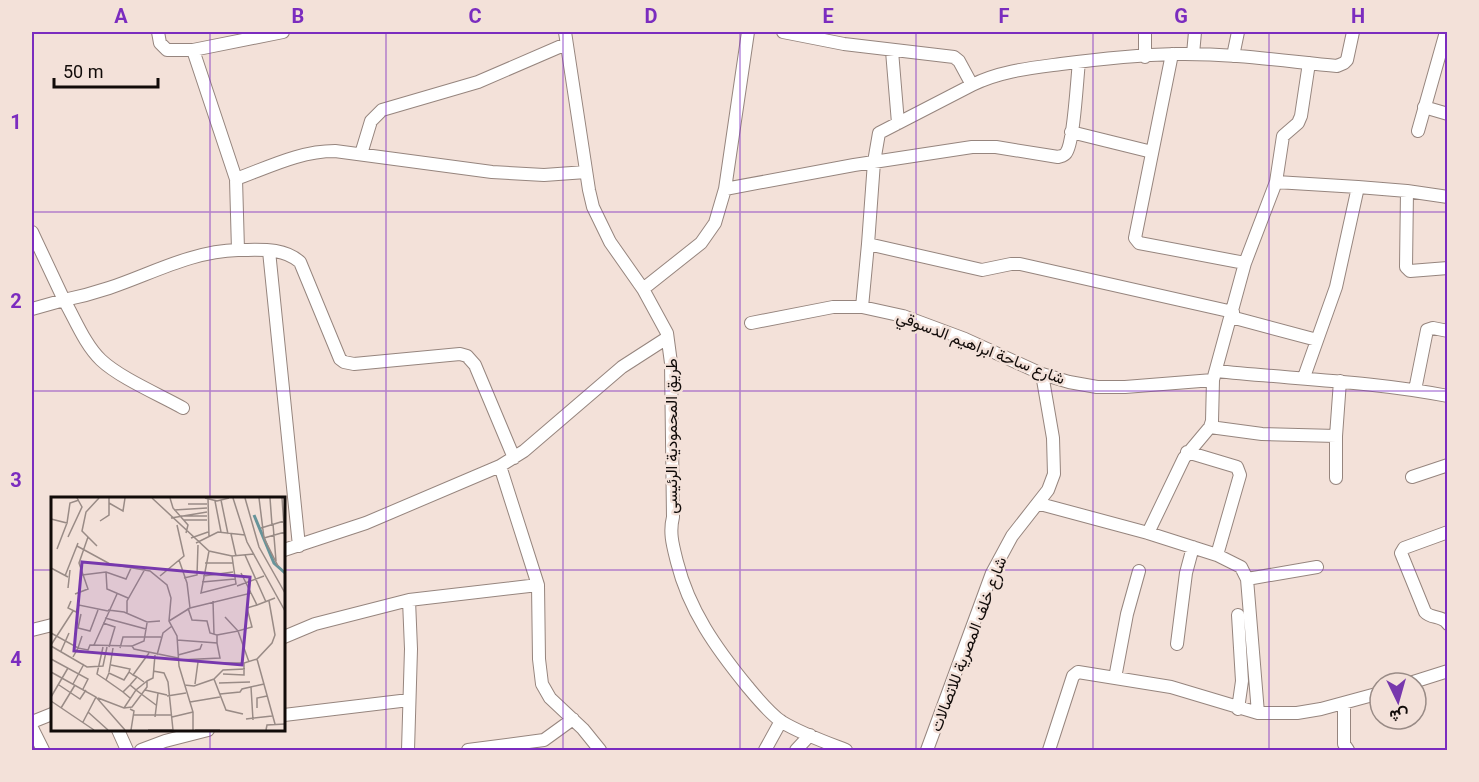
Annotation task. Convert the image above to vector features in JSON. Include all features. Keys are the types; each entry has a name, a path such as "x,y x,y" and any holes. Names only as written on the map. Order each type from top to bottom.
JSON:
{"street":[{"path":"158,32 160,44 167,50 193,50 283,32"},
{"path":"644,289 701,243 715,223 725,189 748,32"},
{"path":"783,32 825,36 892,51 954,57 959,61 972,85"},
{"path":"1145,32 1145,57"},
{"path":"1193,54 1195,32"},
{"path":"1233,56 1238,32"},
{"path":"862,307 874,162 879,133 972,85 1003,73 1078,62 1172,54 1233,56 1337,66 1344,63 1353,32"},
{"path":"1418,131 1446,32"},
{"path":"361,154 371,121 382,110 478,82 566,38"},
{"name":"طريق المحمودية الرئيسى","path":"566,38 593,207 610,242 644,289 668,338 671,363 673,517 670,532 680,574 703,626 719,651 760,701 782,721 846,750"},
{"path":"193,50 236,179 238,250"},
{"path":"892,51 898,123"},
{"path":"1172,54 1135,234 1136,240 1139,243 1245,263"},
{"path":"725,189 972,147 996,147 1058,157 1067,152 1078,62"},
{"path":"1148,533 1187,452 1210,427 1214,407 1215,375 1245,263 1275,182 1283,136 1300,120 1309,63"},
{"path":"1424,107 1448,114"},
{"path":"1071,132 1152,152"},
{"path":"236,179 302,154 335,151 492,172 544,175 586,172"},
{"path":"1275,182 1407,190 1448,197"},
{"path":"1304,377 1342,266 1358,188"},
{"path":"1407,190 1406,267 1416,272 1448,268"},
{"path":"32,232 64,300 92,349 102,361 183,408"},
{"path":"868,244 982,270 1020,264 1232,314 1317,340"},
{"path":"32,309 107,289 194,257 224,250 268,250 288,253 300,262 337,352 344,362 460,354 466,356 475,365 514,458"},
{"path":"268,250 299,546"},
{"name":"شارع ساحة ابراهيم الدسوقي","path":"751,323 833,308 862,307 889,312 965,339 1042,374 1097,387 1125,387 1215,375 1304,377 1448,396"},
{"path":"1415,390 1427,330 1433,328 1448,331"},
{"path":"285,550 366,523 500,466 514,458 622,367 668,338"},
{"name":"شارع خلف المصرية للاتصالات","path":"927,750 992,573 1012,536 1040,504 1054,474 1053,438 1042,374"},
{"path":"1336,478 1340,381"},
{"path":"1210,427 1262,434 1336,436"},
{"path":"1187,452 1237,467 1240,470 1217,555"},
{"path":"1412,477 1448,465"},
{"path":"500,466 538,585 539,659 542,684 550,698 573,719 600,750"},
{"path":"1040,504 1193,547 1217,555 1241,567 1247,579 1258,713"},
{"path":"1448,532 1404,548 1401,554 1425,612 1442,618 1448,624"},
{"path":"1177,644 1186,573 1193,547"},
{"path":"1247,579 1317,567"},
{"path":"1115,678 1127,615 1139,571"},
{"path":"285,637 315,624 409,600 538,585"},
{"path":"408,750 409,600"},
{"path":"1238,615 1242,681 1238,709"},
{"path":"32,630 51,625"},
{"path":"1428,677 1448,671"},
{"path":"1049,750 1076,673 1171,687 1238,709 1258,713 1297,712 1344,704 1368,697"},
{"path":"285,715 409,700"},
{"path":"1344,704 1344,744 1348,750"},
{"path":"32,722 51,714"},
{"path":"468,750 544,740 573,719"},
{"path":"765,750 782,721"},
{"path":"32,728 43,750"},
{"path":"119,731 127,750"},
{"path":"141,750 202,731"},
{"path":"796,750 810,735"}]}
